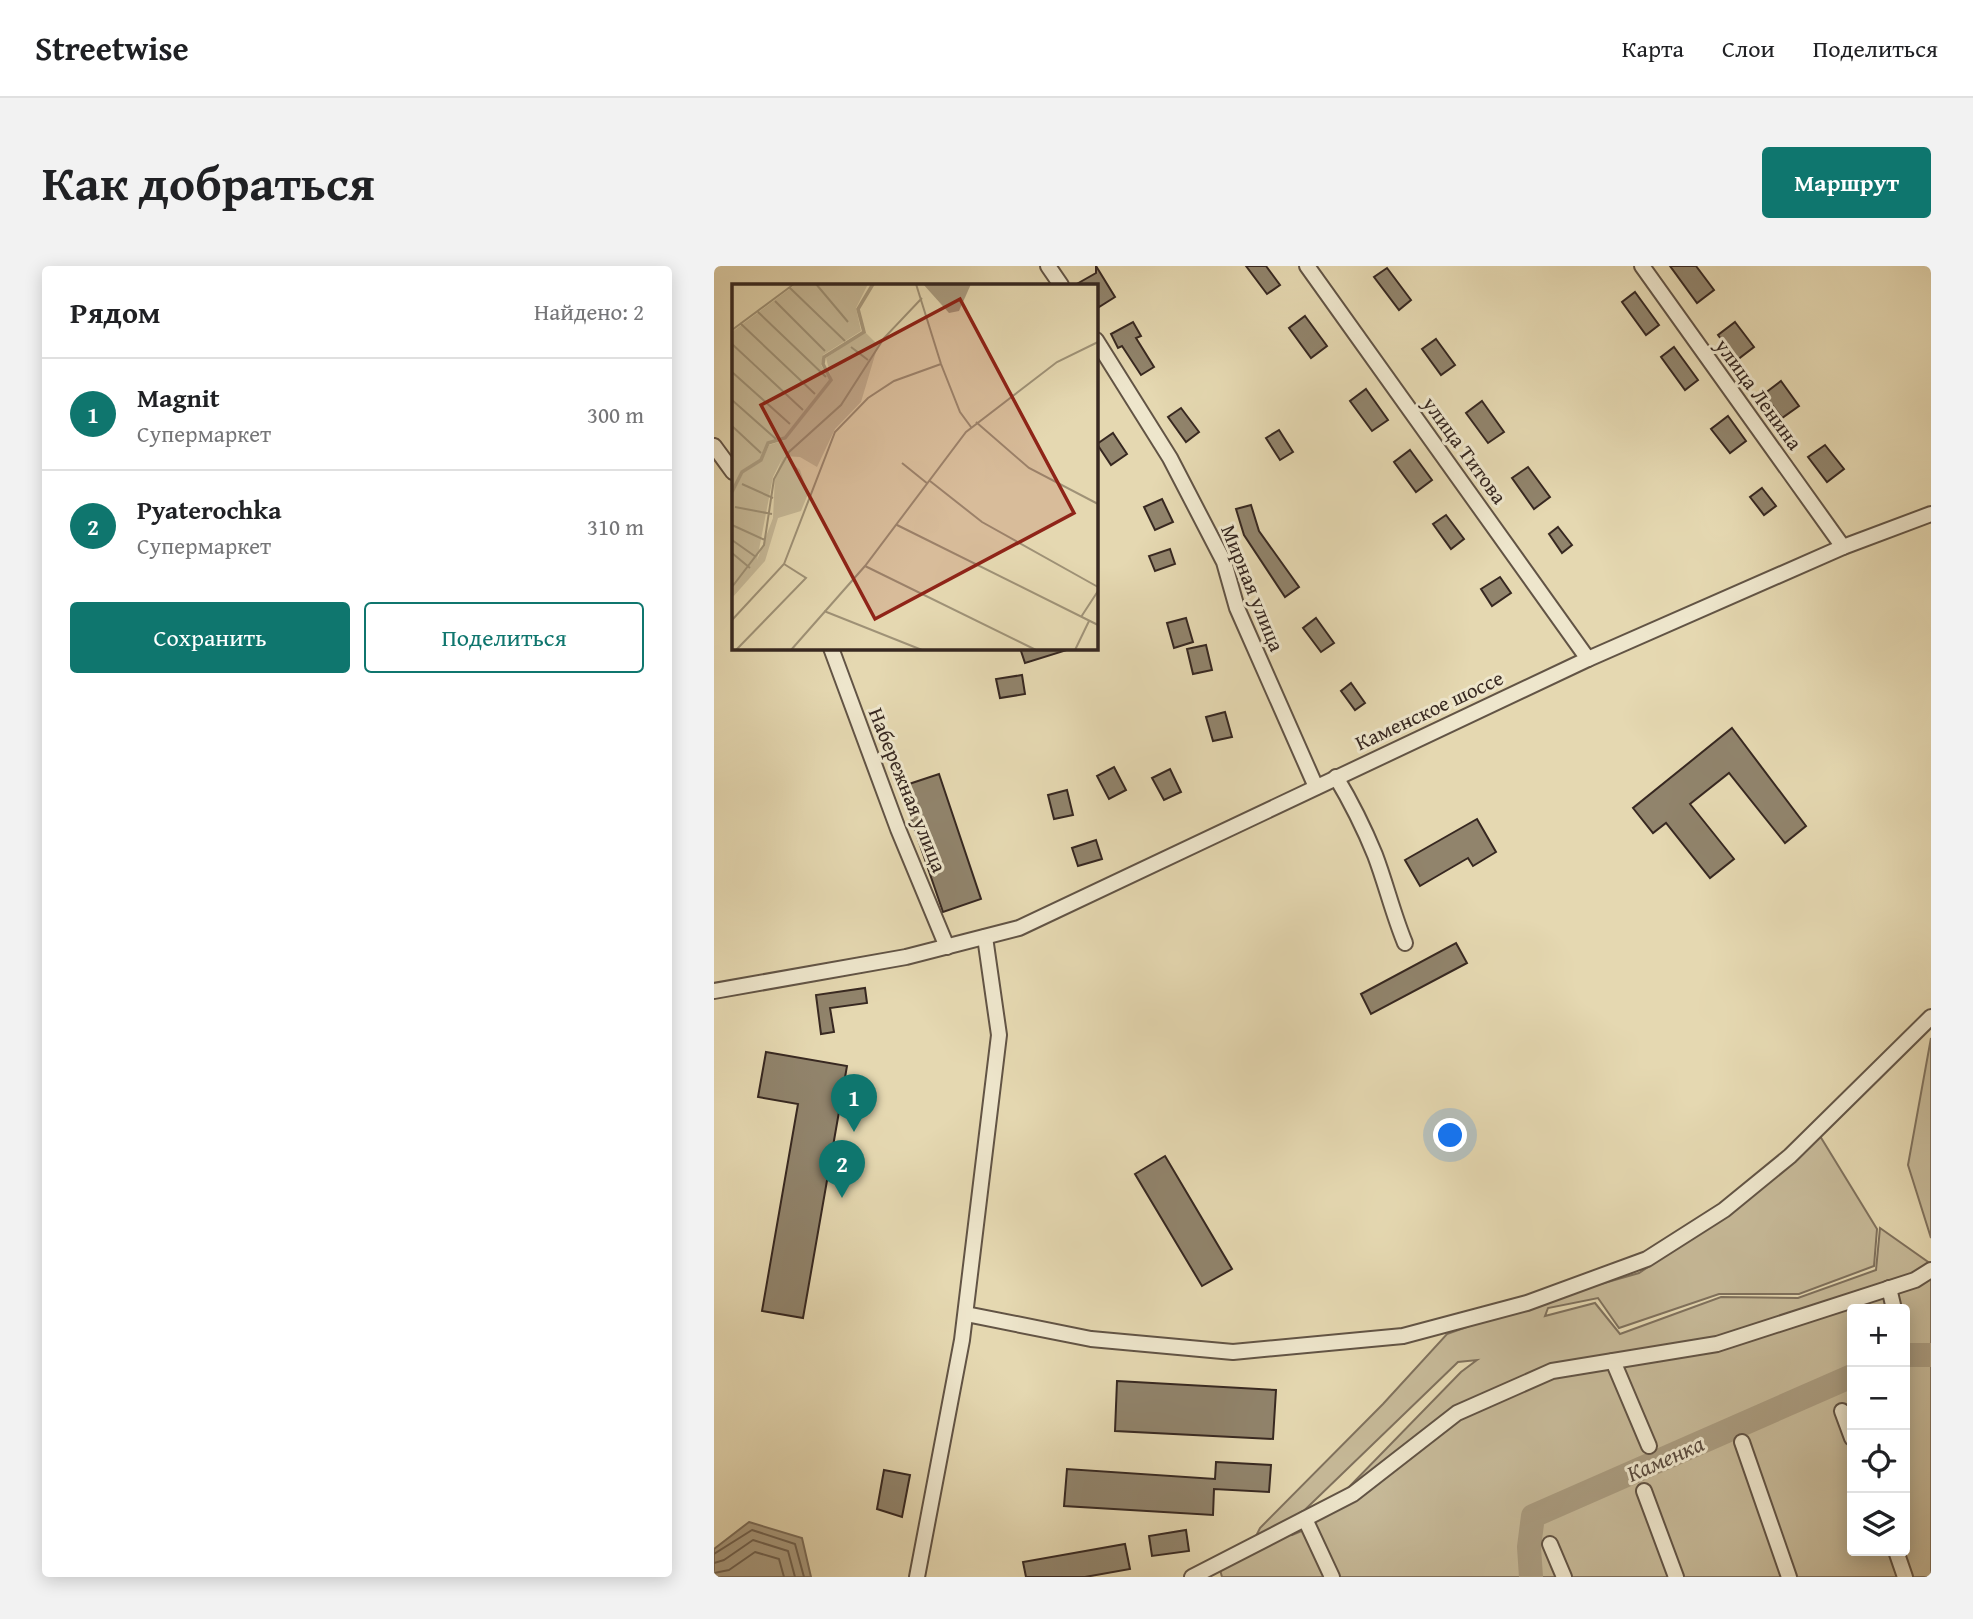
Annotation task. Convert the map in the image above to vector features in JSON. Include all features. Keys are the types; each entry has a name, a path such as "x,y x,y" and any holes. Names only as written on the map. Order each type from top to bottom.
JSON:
{"street":[{"path":"1048,266 1060,284"},
{"name":"улица Титова","path":"1307,266 1588,659"},
{"name":"улица Ленина","path":"1642,266 1843,547"},
{"name":"Мирная улица","path":"1097,342 1170,458 1224,562 1237,608 1316,787"},
{"path":"714,446 732,471"},
{"name":"Каменское шоссе","path":"714,991 947,947 1019,928 1588,659 1843,547 1931,514"},
{"name":"Набережная улица","path":"831,649 898,829 947,947"},
{"path":"1336,777 1357,814 1376,857 1389,905 1405,943"},
{"path":"917,1577 965,1314 999,1035 985,937"},
{"path":"965,1314 1091,1339 1233,1352 1402,1336 1527,1303 1647,1259 1724,1210 1790,1156 1931,1017"},
{"path":"1192,1577 1353,1494 1457,1413 1552,1371 1717,1344 1915,1280 1931,1269"},
{"path":"1889,1288 1893,1304"},
{"path":"1613,1362 1649,1446"},
{"path":"1842,1411 1849,1430"},
{"path":"1742,1442 1789,1577"},
{"path":"1644,1491 1676,1577"},
{"path":"1305,1519 1332,1577"},
{"path":"1550,1544 1564,1577"},
{"path":"1898,1556 1905,1577"}],"shaded area":[{"path":"1931,1038 1931,1238 1908,1165"},
{"path":"1820,1136 1877,1229 1874,1266 1799,1294 1719,1294 1619,1328 1598,1298 1548,1308 1545,1316 1595,1303 1620,1334 1721,1297 1798,1298 1876,1270 1880,1228 1931,1264 1931,1348 1910,1347 1910,1304 1847,1304 1847,1371 1530,1511 1520,1544 1522,1577 1222,1577 1219,1566 1247,1554 1260,1528 1383,1404 1447,1334 1534,1303 1639,1273 1738,1207","holes":["1477,1360 1461,1372 1309,1528 1292,1535 1286,1528 1458,1362"]},
{"path":"1910,1361 1931,1362 1931,1577 1539,1577 1536,1547 1540,1521 1847,1385 1847,1556 1910,1556"}],"water":[{"path":"749,1522 802,1538 811,1577 714,1577 714,1549"}],"building":[{"path":"1096,266 1115,297 1099,307 1097,284 1077,284 1096,273"},
{"path":"1246,266 1266,266 1280,285 1267,294"},
{"path":"1670,266 1696,266 1714,290 1697,303"},
{"path":"1387,268 1411,300 1399,310 1374,277"},
{"path":"1635,292 1659,325 1646,335 1622,302"},
{"path":"1305,316 1327,346 1311,358 1289,328"},
{"path":"1133,322 1141,336 1136,338 1154,367 1141,375 1122,346 1118,348 1111,334"},
{"path":"1735,322 1754,347 1737,360 1718,335"},
{"path":"1436,339 1455,365 1441,375 1422,349"},
{"path":"1674,347 1698,380 1685,390 1661,357"},
{"path":"1781,381 1799,406 1782,418 1764,394"},
{"path":"1366,389 1388,420 1372,431 1350,401"},
{"path":"1482,401 1504,432 1488,443 1466,413"},
{"path":"1181,408 1199,432 1186,442 1168,417"},
{"path":"1728,416 1746,441 1730,453 1711,429"},
{"path":"1279,430 1293,452 1280,460 1266,438"},
{"path":"1113,433 1127,454 1111,465 1097,444"},
{"path":"1825,445 1844,469 1827,482 1808,457"},
{"path":"1410,450 1432,480 1416,492 1394,462"},
{"path":"1528,467 1550,497 1534,509 1512,478"},
{"path":"1762,488 1776,506 1764,515 1750,497"},
{"path":"1162,499 1173,522 1155,530 1144,507"},
{"path":"1251,505 1259,531 1299,587 1285,597 1244,535 1236,509"},
{"path":"1446,515 1464,539 1451,549 1433,524"},
{"path":"1558,527 1572,545 1562,553 1549,534"},
{"path":"1170,549 1175,564 1155,571 1149,556"},
{"path":"1500,577 1511,593 1492,606 1481,589"},
{"path":"1186,618 1193,642 1174,648 1167,623"},
{"path":"1316,618 1334,643 1321,652 1303,628"},
{"path":"1206,645 1212,670 1193,674 1187,649"},
{"path":"1020,649 1067,650 1025,663"},
{"path":"1022,675 1025,694 1000,698 996,679"},
{"path":"1351,683 1365,703 1355,710 1341,691"},
{"path":"1225,712 1232,737 1213,741 1206,717"},
{"path":"1732,728 1806,826 1785,843 1729,773 1690,804 1734,859 1710,878 1666,823 1653,833 1633,808"},
{"path":"1114,767 1126,790 1109,799 1097,776"},
{"path":"1170,769 1181,792 1164,800 1152,778"},
{"path":"939,774 981,899 943,912 900,787"},
{"path":"1067,790 1073,815 1054,819 1048,795"},
{"path":"1477,819 1496,852 1473,866 1468,858 1420,886 1405,860"},
{"path":"1096,840 1102,859 1078,866 1072,848"},
{"path":"1456,943 1467,963 1371,1014 1361,994"},
{"path":"865,988 867,1003 830,1008 834,1032 821,1034 816,995"},
{"path":"766,1052 847,1066 803,1318 762,1311 798,1104 758,1097"},
{"path":"1165,1156 1232,1269 1202,1286 1135,1174"},
{"path":"1117,1381 1276,1390 1273,1439 1115,1431"},
{"path":"1216,1462 1271,1465 1269,1492 1214,1489 1213,1515 1064,1506 1067,1469 1215,1479"},
{"path":"884,1470 910,1475 902,1517 877,1509"},
{"path":"1186,1530 1189,1551 1152,1556 1149,1536"},
{"path":"1125,1544 1130,1569 1085,1577 1026,1577 1023,1562"}],"waterway":[{"name":"Каменка","path":"1910,1355 1931,1355"},
{"name":"Каменка","path":"1531,1577 1529,1547 1533,1516 1847,1378"}],"place":[{"name":"Magnit","path":"854,1132"},
{"name":"Pyaterochka","path":"842,1198"}]}
